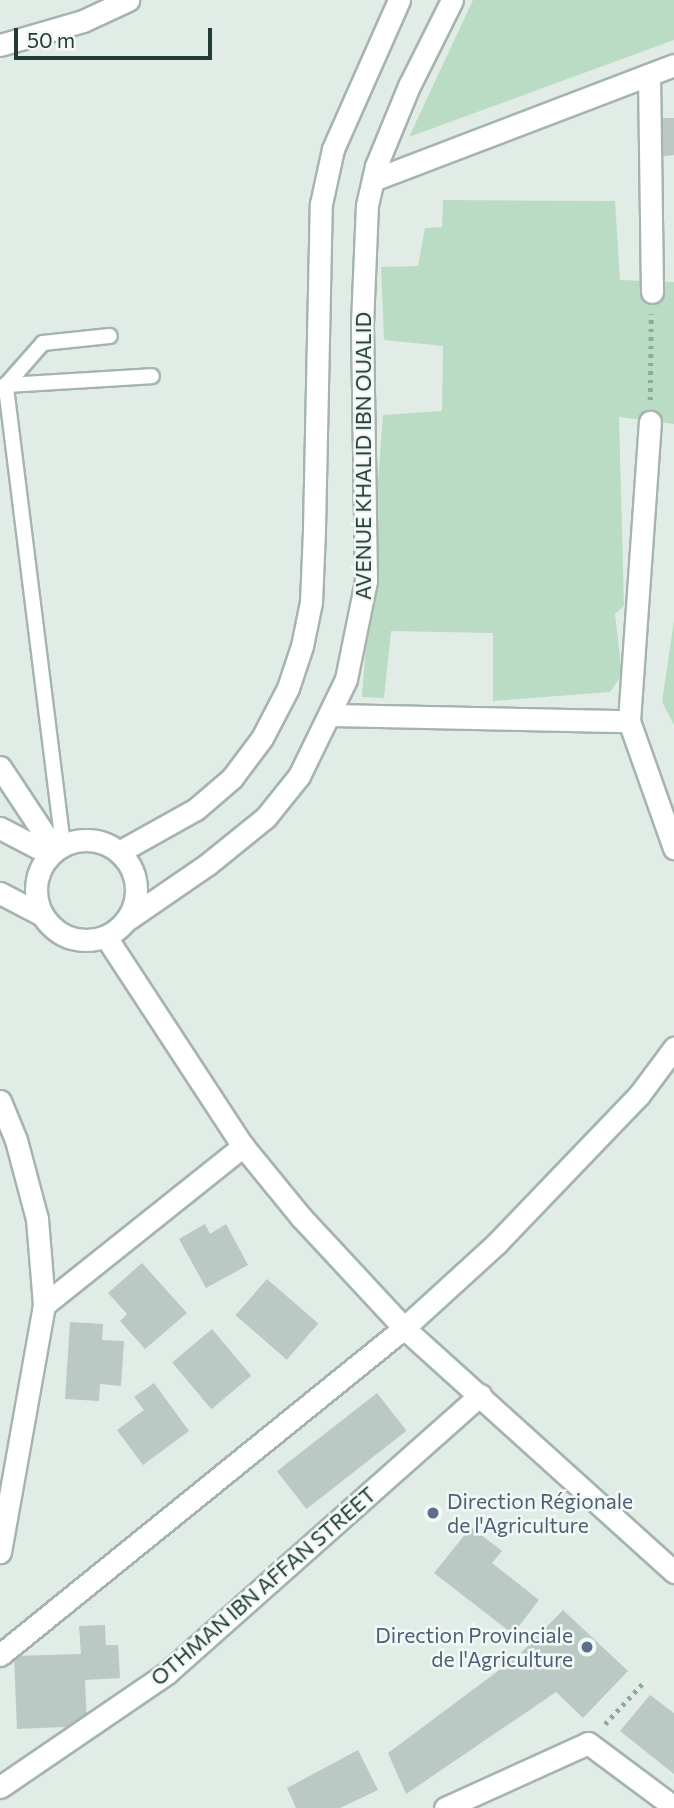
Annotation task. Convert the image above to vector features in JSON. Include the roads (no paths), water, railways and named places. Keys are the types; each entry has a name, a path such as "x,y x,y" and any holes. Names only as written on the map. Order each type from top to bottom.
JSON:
{"street":[{"path":"0,45 83,22 128,0"},
{"path":"119,852 196,809 232,778 262,738 299,656 311,601 321,204 333,149 399,0"},
{"name":"AVENUE KHALID IBN OUALID","path":"106,937 208,864 266,817 299,776 331,715 346,679 366,581 362,324 364,242 373,180 409,86 452,0"},
{"path":"373,180 674,65"},
{"path":"649,75 652,292"},
{"path":"650,422 629,721 674,848"},
{"path":"331,715 629,721"},
{"path":"0,767 56,850"},
{"path":"0,828 56,850 97,841 119,852 135,877 135,898 128,919"},
{"path":"42,915 35,890 56,850"},
{"path":"0,893 42,915 69,938 106,937 243,1146 404,1328 674,1572"},
{"path":"0,1655 404,1328 516,1223 639,1095 674,1048"},
{"path":"0,1101 16,1140 37,1219 44,1305 0,1552"},
{"path":"44,1305 243,1146"},
{"name":"OTHMAN IBN AFFAN STREET","path":"0,1787 167,1673 481,1395"},
{"path":"445,1808 588,1743 674,1807"}],"lane":[{"path":"56,850 6,385 43,342 110,336"},
{"path":"6,385 152,376"}],"place":[{"name":"Direction Régionale de l'Agriculture","path":"433,1513"},
{"name":"Direction Provinciale de l'Agriculture","path":"587,1647"}]}
